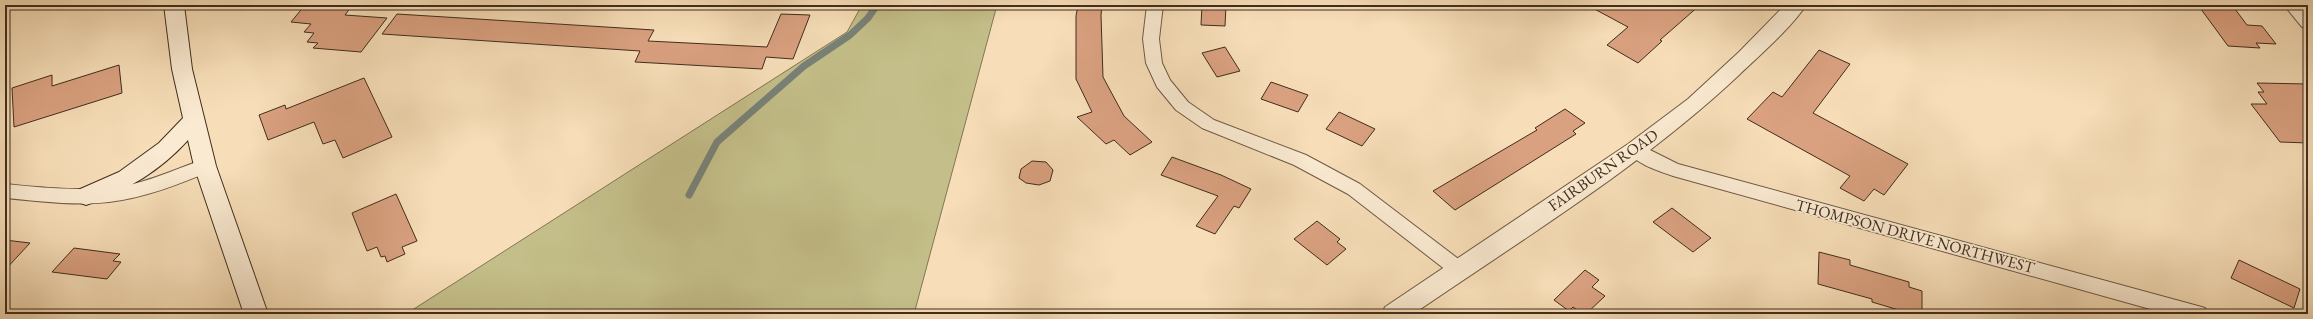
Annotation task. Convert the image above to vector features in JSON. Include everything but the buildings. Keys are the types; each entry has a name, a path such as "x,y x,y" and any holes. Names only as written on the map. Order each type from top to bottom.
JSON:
{"street":[{"path":"174,5 182,69 205,166 243,281 256,314"},
{"path":"1155,5 1151,40 1154,63 1163,83 1182,106 1208,124 1300,160 1354,189 1458,269"},
{"name":"FAIRBURN ROAD","path":"1397,313 1458,269 1636,150 1695,104 1746,57 1796,5"},
{"path":"2292,5 2308,22"},
{"path":"86,196 127,178 167,150 194,120"},
{"name":"THOMPSON DRIVE NORTHWEST","path":"1636,150 1654,161 1673,169 2198,314"},
{"path":"5,191 86,196 109,195 139,190 172,180 205,166"}],"shaded area":[{"path":"862,5 997,5 914,314 406,314 847,32"}],"waterway":[{"path":"689,195 717,142 804,66 850,35 868,18 877,5"}]}
